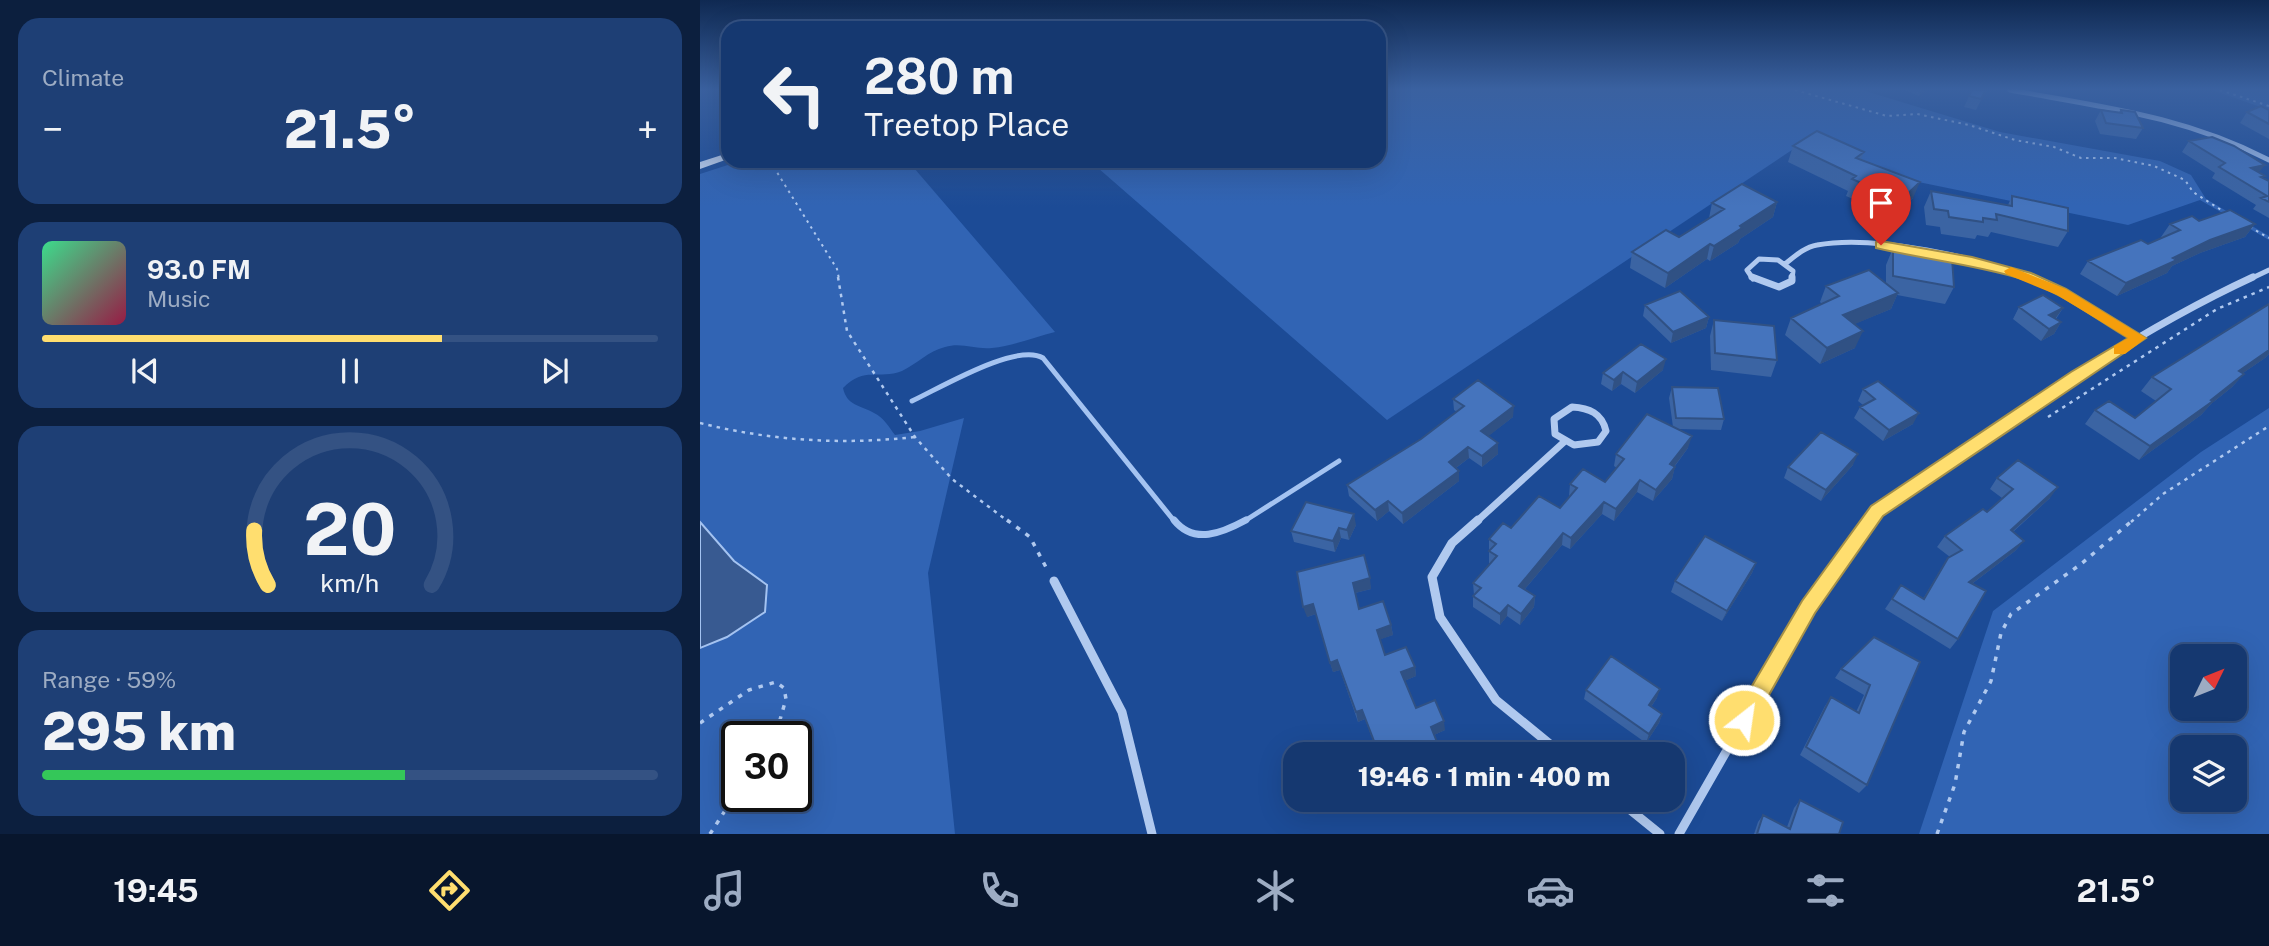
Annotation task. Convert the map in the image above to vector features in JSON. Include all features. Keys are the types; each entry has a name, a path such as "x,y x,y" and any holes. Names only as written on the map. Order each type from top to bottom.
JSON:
{"street":[{"path":"2201,129 2269,160"},
{"path":"700,166 721,158"},
{"path":"1785,264 1802,250 1845,242 1896,247 1972,261 2040,281 2139,338"},
{"path":"1759,259 1785,264 1794,276 1787,284 1779,287 1762,285 1754,280 1747,270 1749,265 1759,259"},
{"path":"1679,834 1809,607 1877,511 2076,376 2195,304 2269,270"},
{"path":"1581,407 1602,417 1606,430 1598,442 1581,447 1564,442 1558,437 1553,425 1558,413 1581,407"},
{"path":"1547,742 1496,700 1440,617 1432,578 1452,543 1564,442"},
{"path":"1054,581 1122,712 1152,834"},
{"path":"1633,812 1660,834"}],"path":[{"path":"1982,129 2054,147 2081,158 2115,158 2154,166 2185,180 2203,200 2236,219"},
{"path":"774,168 837,269 848,331 915,437 952,480 1030,537 1054,581"},
{"path":"2247,225 2269,238"},
{"path":"2048,417 2217,309 2269,287"},
{"path":"700,423 741,434 805,443 879,442 915,437"},
{"path":"1937,834 1955,784 1964,732 1991,681 2001,633 2011,614 2081,564 2163,494 2269,426"},
{"path":"700,723 749,690 776,682 784,688 786,699 780,721"},
{"path":"710,834 724,812"}],"shaded area":[{"path":"1386,129 1990,129 2160,161 2191,175 2206,199 2269,236 2269,240 2200,200 2128,225 1899,178 1810,138 1387,420 1098,168 1386,168"},
{"path":"721,167 914,168 1055,332 1000,347 945,347 933,351 902,371 858,377 843,388 851,402 880,417 895,435 964,418 928,573 955,834 700,834 700,648 727,637 767,585 734,561 700,522 700,174"},
{"path":"2269,408 2269,834 1919,834 1993,611 2201,452"},
{"path":"700,522 734,561 767,585 765,612 727,637 700,648"}],"building":[{"path":"1817,131 1864,152 1856,158 1920,182 1901,200 1852,179 1856,176 1793,146"},
{"path":"2212,137 2234,146 2265,165 2251,168 2269,181 2269,202 2261,198 2267,196 2219,167 2225,163 2189,141"},
{"path":"1742,184 1777,202 1740,226 1742,228 1714,246 1710,244 1668,273 1632,252 1666,230 1679,237 1724,209 1712,203"},
{"path":"1931,191 2012,206 2012,196 2068,208 2068,231 1996,214 1997,220 1983,218 1983,222 1949,217 1948,211 1934,209"},
{"path":"2230,210 2255,224 2210,240 2173,258 2177,260 2126,283 2088,261 2141,240 2148,244 2180,230 2170,224 2192,216 2199,221"},
{"path":"1893,248 1952,258 1954,287 1893,276"},
{"path":"1869,270 1898,293 1843,315 1863,331 1827,348 1791,318 1839,296 1826,286"},
{"path":"1680,291 1709,317 1673,332 1645,305"},
{"path":"2043,295 2063,308 2049,315 2061,322 2049,329 2019,307"},
{"path":"2269,304 2269,350 2239,371 2244,374 2211,400 2213,401 2150,446 2095,410 2109,401 2135,418 2171,389 2152,377"},
{"path":"1714,320 1774,326 1777,360 1715,353"},
{"path":"1641,344 1666,359 1637,382 1623,372 1614,380 1603,373"},
{"path":"1478,380 1514,406 1481,431 1498,443 1482,456 1468,447 1449,462 1459,471 1402,513 1388,501 1375,510 1347,485 1421,439 1464,406 1453,399"},
{"path":"1878,381 1919,413 1889,430 1860,407 1875,399 1863,389"},
{"path":"1672,387 1718,388 1724,419 1676,418"},
{"path":"1647,414 1692,436 1670,464 1675,467 1656,490 1640,480 1616,509 1604,502 1571,538 1563,533 1519,586 1535,596 1521,614 1508,605 1500,614 1473,596 1481,588 1473,583 1497,556 1489,551 1496,544 1489,539 1503,523 1511,528 1539,496 1560,508 1577,488 1570,484 1583,469 1605,482 1624,459 1616,454"},
{"path":"1821,432 1858,454 1826,490 1788,467"},
{"path":"2018,460 2058,487 2011,530 2024,541 1969,582 1986,591 1958,639 1892,599 1901,585 1924,599 1948,558 1962,550 1945,536 1983,509 1987,512 2013,489 1997,478"},
{"path":"1306,502 1354,514 1347,530 1339,528 1333,541 1291,531"},
{"path":"1705,536 1756,563 1727,611 1675,581"},
{"path":"1364,555 1370,578 1353,583 1359,609 1383,601 1391,625 1377,630 1385,655 1406,647 1415,667 1401,672 1416,708 1435,700 1444,721 1431,727 1437,742 1374,742 1362,710 1356,712 1337,660 1330,663 1313,604 1303,607 1297,572"},
{"path":"1874,637 1920,662 1867,785 1806,747 1831,697 1859,713 1870,685 1841,669"},
{"path":"1611,656 1660,689 1649,705 1662,714 1649,734 1586,690"},
{"path":"1800,800 1843,822 1839,834 1757,834 1763,815 1790,829"}],"waterway":[{"path":"912,401 998,361 1016,356 1031,355 1043,358 1175,522"},
{"path":"1243,522 1339,461"},
{"path":"1174,520 1182,528 1199,534 1218,532 1246,520"}],"slow traffic":[{"path":"2011,271 2062,292 2139,338 2119,350"}],"route":[{"path":"1744,720 1809,607 1877,511 2076,376 2139,338 2040,281 1972,261 1881,245"}]}
